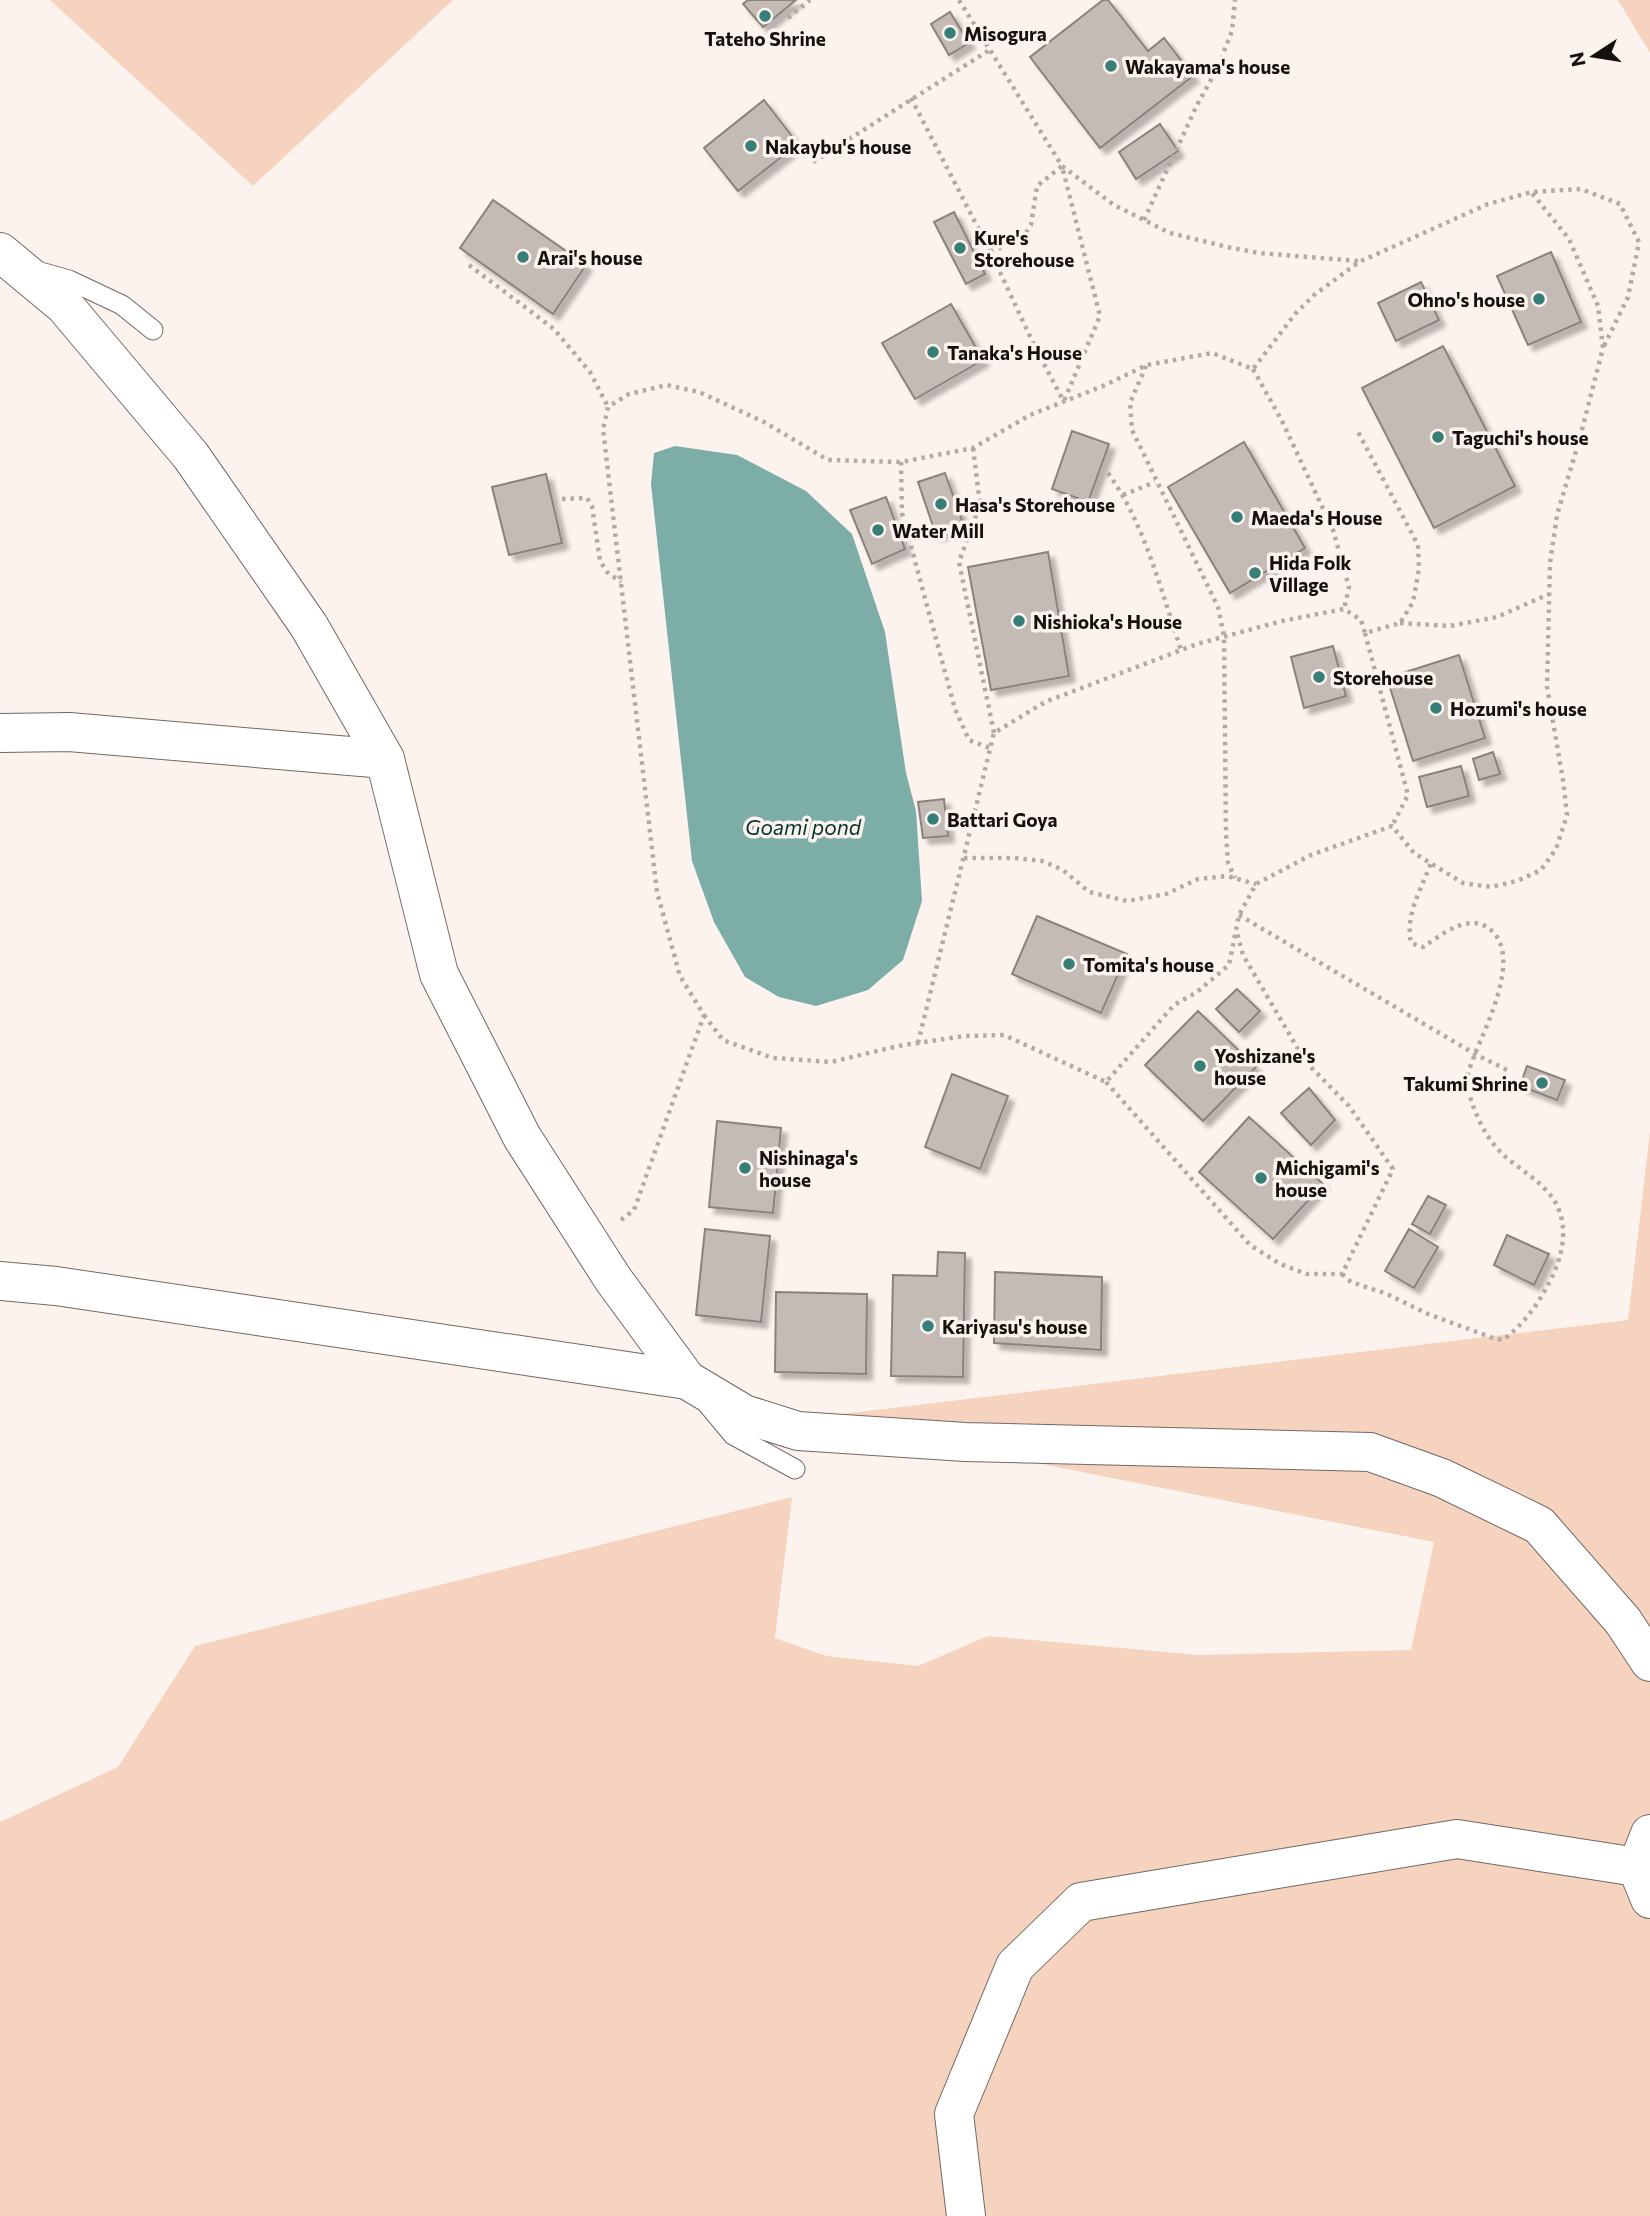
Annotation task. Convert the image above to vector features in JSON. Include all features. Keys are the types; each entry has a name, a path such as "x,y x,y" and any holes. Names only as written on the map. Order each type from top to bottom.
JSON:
{"street":[{"path":"8,259 64,305 191,456 309,626 385,759 439,974 522,1137 613,1279 687,1380"},
{"path":"0,733 69,732 385,759"},
{"path":"0,1281 56,1286 687,1380 744,1414 798,1431 965,1442 1370,1452 1443,1478 1539,1525 1623,1621 1650,1662"},
{"path":"966,2216 954,2114 1015,1966 1081,1902 1457,1839 1646,1867"}],"lane":[{"path":"8,259 69,280 122,305 153,330"},
{"path":"687,1380 733,1435 795,1469"}],"path":[{"path":"788,18 810,0"},
{"path":"959,0 1062,166 1100,316 1064,401"},
{"path":"1144,220 1197,105 1217,69 1232,31 1235,0"},
{"path":"813,162 991,49"},
{"path":"911,99 1064,401"},
{"path":"1062,166 1114,205 1170,233 1259,253 1359,262"},
{"path":"990,251 1020,242 1031,225 1037,186 1062,166"},
{"path":"1253,369 1295,314 1322,289 1359,262 1488,204 1532,192 1581,189 1620,204 1639,242 1628,297 1603,348 1580,440 1557,515 1549,594 1547,687 1567,816 1556,849 1541,870 1517,881 1491,887 1463,883 1414,853 1392,826"},
{"path":"1532,192 1569,239 1598,306 1603,348"},
{"path":"469,265 554,329 590,372 608,407 603,429 657,892 680,976 723,1040 773,1058 831,1062 964,1036 1004,1035 1106,1082 1250,1245 1280,1264 1307,1274 1342,1274 1351,1282 1387,1294 1428,1314 1493,1338 1503,1339 1529,1314 1545,1292 1561,1257 1565,1233 1557,1206 1545,1189 1495,1147 1480,1122 1467,1083 1502,983 1501,941 1490,929 1476,923 1457,925 1423,947 1411,943 1411,912 1431,863"},
{"path":"608,407 629,394 667,385 699,391 764,422 828,460 901,462 973,448 1030,415 1147,365 1212,353 1253,369 1282,421 1334,530 1349,587 1344,609"},
{"path":"1147,365 1130,403 1132,430 1218,607 1224,636 1226,834 1228,863 1235,878"},
{"path":"1357,429 1418,545 1419,569 1413,602 1401,623"},
{"path":"918,1044 994,733 959,562 980,504 973,448"},
{"path":"901,462 902,513 955,709 969,740 991,748"},
{"path":"1108,473 1123,495 1144,543 1181,650"},
{"path":"1123,495 1155,482"},
{"path":"562,499 587,498 592,506 600,561 607,572 621,582"},
{"path":"1365,633 1401,623 1450,626 1497,617 1549,594"},
{"path":"994,733 1045,702 1224,636 1344,609 1361,620 1408,795 1392,826 1311,855 1256,884 1239,915 1229,965 1197,992 1174,1005 1106,1082"},
{"path":"964,858 1042,861 1063,870 1089,892 1127,901 1166,894 1198,879 1227,876 1256,884"},
{"path":"1239,915 1475,1054 1507,1070"},
{"path":"1236,930 1243,955 1305,1061 1349,1106 1394,1169 1342,1274"},
{"path":"591,1245 634,1210 704,1014"}],"shaded area":[{"path":"50,0 453,0 253,186"},
{"path":"1618,0 1650,0 1650,53"},
{"path":"1650,1131 1650,2216 0,2216 0,1822 118,1767 195,1646 792,1497 775,1638 826,1656 918,1666 988,1636 1199,1655 1411,1650 1434,1542 809,1418 1628,1320"}],"water":[{"name":"Goami pond","path":"675,446 737,455 806,491 852,534 885,632 906,773 916,811 922,901 903,960 868,990 816,1006 779,997 745,977 714,922 692,861 651,484 654,453"}],"building":[{"name":"Tateho Shrine","path":"748,0 796,0 763,27 743,4"},
{"name":"Wakayama's house","path":"1103,0 1108,0 1148,51 1164,38 1193,76 1100,148 1030,57"},
{"name":"Misogura","path":"950,12 969,43 949,55 931,24"},
{"name":"Nakaybu's house","path":"764,100 798,144 738,191 704,148"},
{"path":"1160,124 1178,151 1136,179 1119,152"},
{"name":"Arai's house","path":"493,200 586,265 553,314 460,248"},
{"name":"Kure's Storehouse","path":"954,212 985,274 966,284 934,222"},
{"name":"Ohno's house","path":"1551,252 1581,322 1528,345 1497,276"},
{"path":"1421,282 1439,320 1396,341 1378,303"},
{"name":"Tanaka's House","path":"951,304 983,360 915,399 882,343"},
{"name":"Taguchi's house","path":"1443,346 1515,486 1434,528 1362,388"},
{"path":"1072,431 1109,444 1088,502 1052,489"},
{"name":"Maeda's House","path":"1244,442 1305,548 1230,593 1168,487"},
{"name":"Hasa's Storehouse","path":"945,473 964,526 936,535 918,482"},
{"path":"546,474 562,543 509,555 492,487"},
{"name":"Water Mill","path":"886,497 905,549 872,564 850,510"},
{"name":"Nishioka's House","path":"1048,552 1069,676 991,690 968,567"},
{"name":"Storehouse","path":"1333,646 1346,696 1304,708 1291,657"},
{"name":"Hozumi's house","path":"1459,655 1485,738 1413,761 1387,678"},
{"path":"1493,752 1500,774 1479,780 1473,759"},
{"path":"1461,766 1469,796 1427,807 1419,777"},
{"name":"Battari Goya","path":"944,799 948,836 923,838 918,802"},
{"name":"Tomita's house","path":"1037,916 1127,954 1101,1013 1012,974"},
{"path":"1237,989 1260,1011 1239,1032 1216,1009"},
{"name":"Yoshizane's house","path":"1198,1011 1256,1067 1203,1121 1145,1065"},
{"name":"Takumi Shrine","path":"1527,1066 1565,1080 1557,1100 1520,1086"},
{"path":"952,1074 1008,1096 980,1169 925,1147"},
{"path":"1309,1088 1335,1120 1311,1145 1281,1113"},
{"name":"Michigami's house","path":"1249,1117 1323,1184 1273,1239 1199,1172"},
{"name":"Nishinaga's house","path":"717,1121 781,1128 773,1213 709,1207"},
{"path":"1428,1196 1446,1205 1430,1234 1412,1224"},
{"path":"705,1229 770,1236 761,1322 696,1315"},
{"path":"1409,1229 1438,1247 1414,1288 1385,1271"},
{"path":"1507,1235 1549,1254 1534,1285 1494,1265"},
{"name":"Kariyasu's house","path":"938,1252 965,1253 963,1377 891,1376 893,1275 937,1276"},
{"path":"995,1272 1102,1277 1101,1350 994,1343"},
{"path":"776,1292 867,1294 866,1374 775,1372"}],"place":[{"name":"Tateho Shrine","path":"765,16"},
{"name":"Misogura","path":"950,33"},
{"name":"Wakayama's house","path":"1111,66"},
{"name":"Nakaybu's house","path":"751,146"},
{"name":"Kure's Storehouse","path":"960,248"},
{"name":"Arai's house","path":"523,257"},
{"name":"Ohno's house","path":"1539,299"},
{"name":"Tanaka's House","path":"933,352"},
{"name":"Taguchi's house","path":"1438,437"},
{"name":"Hasa's Storehouse","path":"941,504"},
{"name":"Maeda's House","path":"1237,517"},
{"name":"Water Mill","path":"878,530"},
{"name":"Hida Folk Village","path":"1255,573"},
{"name":"Nishioka's House","path":"1019,621"},
{"name":"Storehouse","path":"1319,677"},
{"name":"Hozumi's house","path":"1436,708"},
{"name":"Battari Goya","path":"933,819"},
{"name":"Tomita's house","path":"1069,964"},
{"name":"Yoshizane's house","path":"1200,1066"},
{"name":"Takumi Shrine","path":"1542,1083"},
{"name":"Nishinaga's house","path":"745,1168"},
{"name":"Michigami's house","path":"1261,1178"},
{"name":"Kariyasu's house","path":"928,1326"}]}
